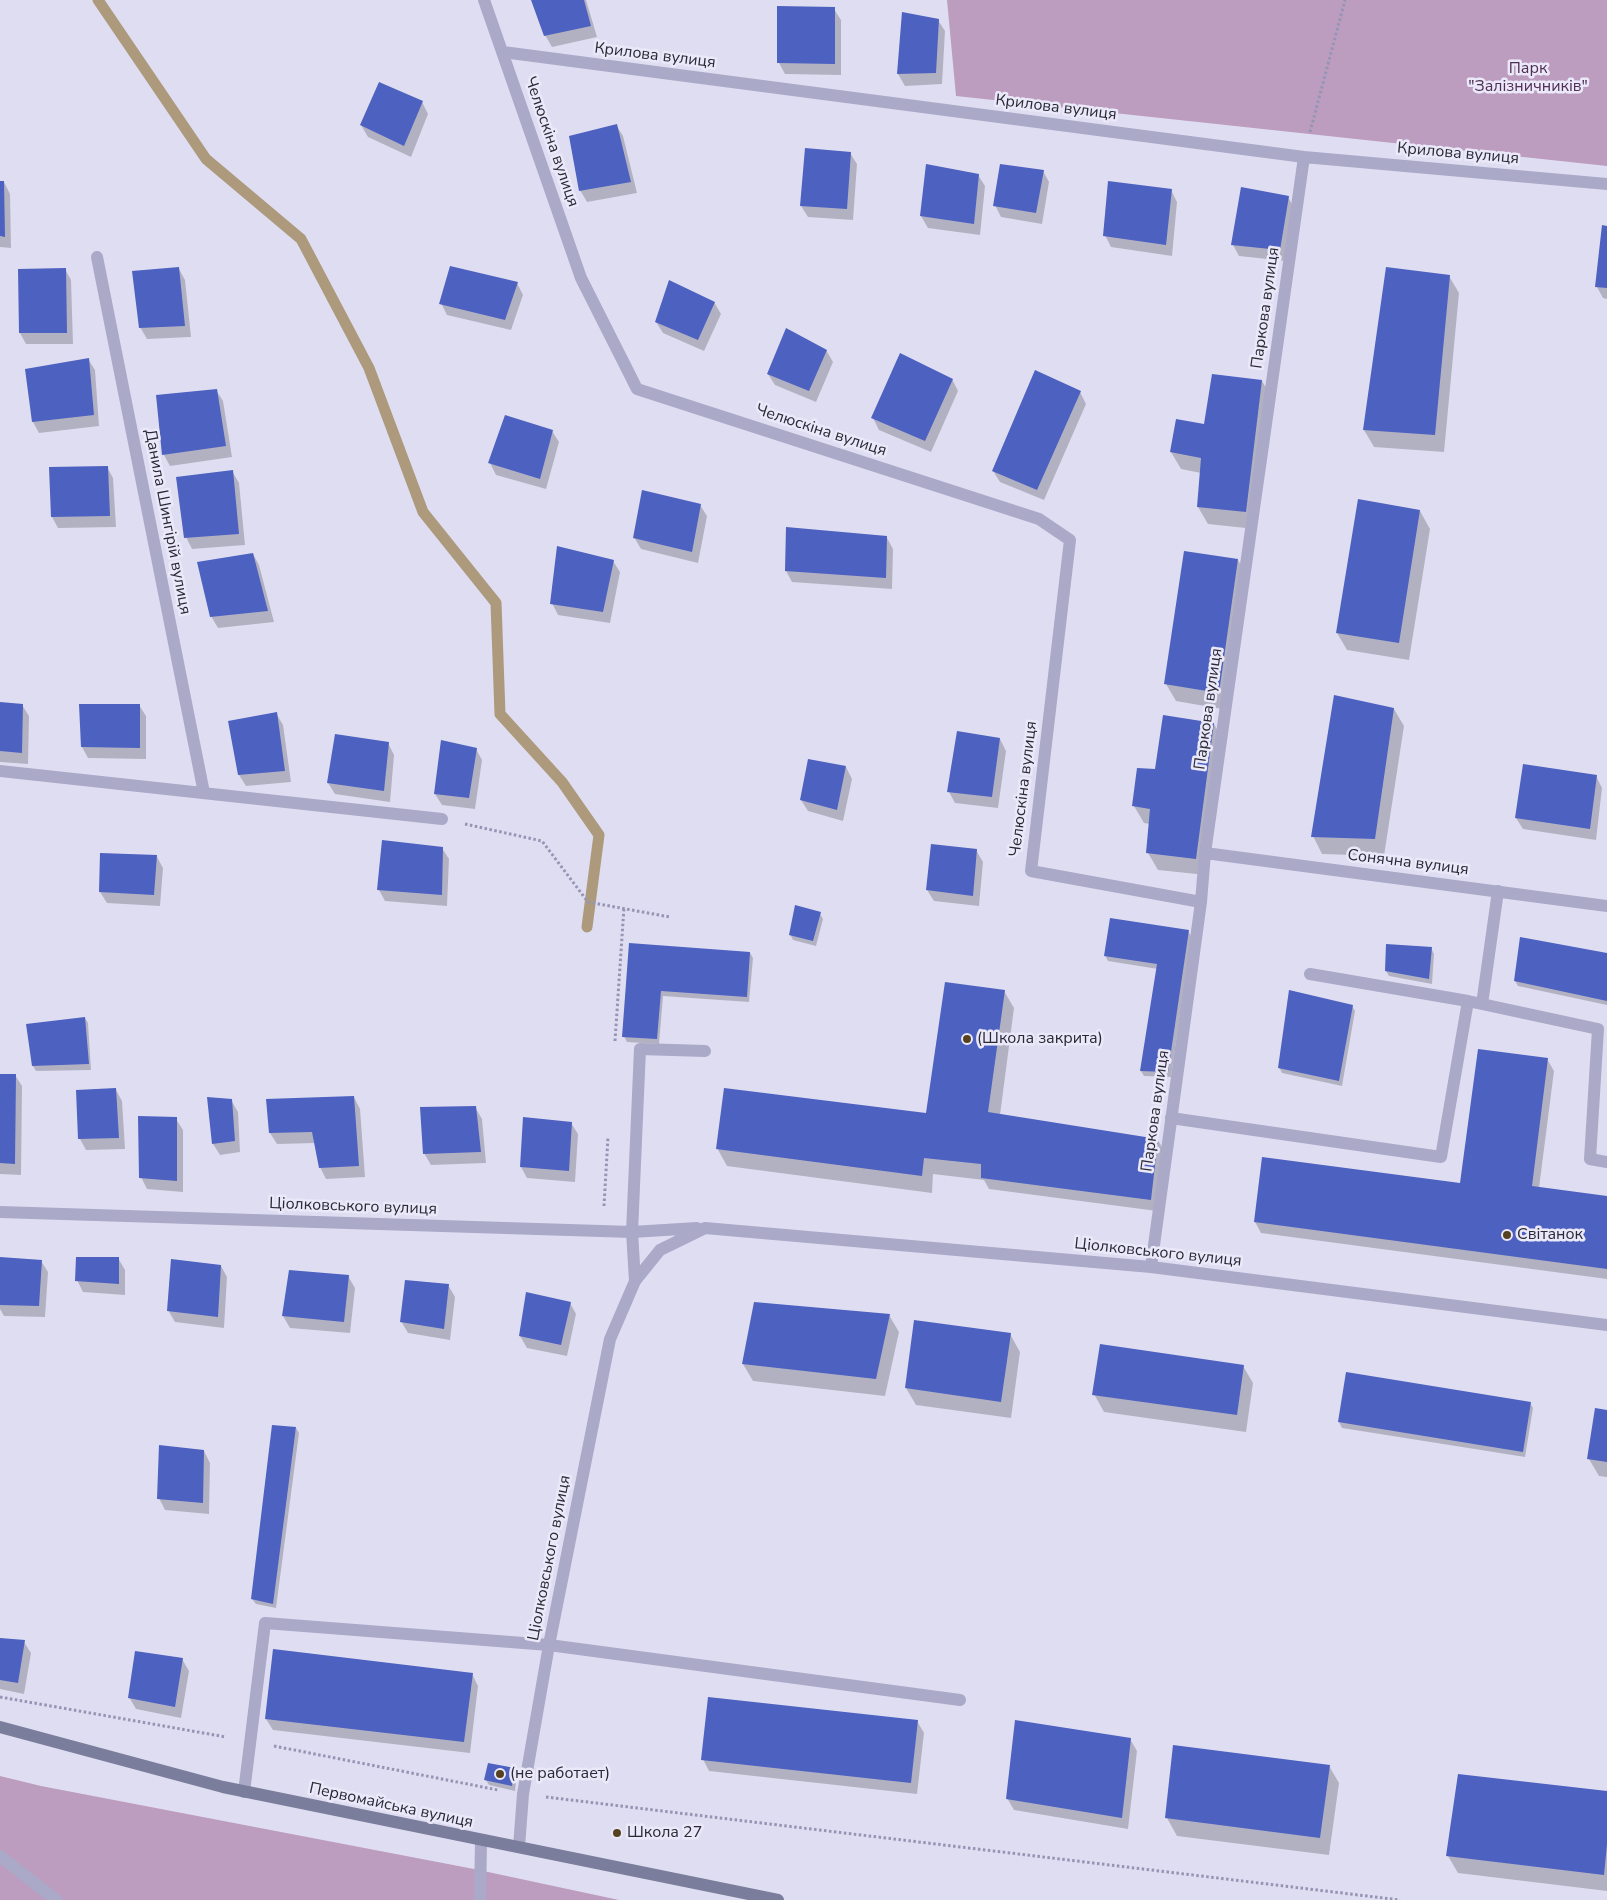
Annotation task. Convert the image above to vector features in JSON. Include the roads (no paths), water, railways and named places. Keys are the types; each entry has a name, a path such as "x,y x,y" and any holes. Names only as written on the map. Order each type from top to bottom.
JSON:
{"street":[{"name":"Челюскіна вулиця","path":"484,0 581,278 637,389 1039,518 1070,540 1031,871 1201,902"},
{"name":"Крилова вулиця","path":"503,52 1304,157 1607,184"},
{"name":"Паркова вулиця","path":"1151,1267 1201,902 1205,853 1304,157"},
{"name":"Данила Шингірій вулиця","path":"97,258 204,793"},
{"path":"0,771 442,819"},
{"name":"Сонячна вулиця","path":"1205,853 1607,906"},
{"path":"1482,1004 1498,891"},
{"path":"1310,974 1468,1001 1598,1029 1590,1159 1607,1162"},
{"path":"1171,1118 1441,1157 1468,1001"},
{"path":"636,1281 632,1232 640,1048 705,1051"},
{"name":"Ціолковського вулиця","path":"0,1212 632,1232 705,1228 1151,1267 1607,1325"},
{"name":"Ціолковського вулиця","path":"519,1848 523,1794 549,1645 610,1340 636,1281 660,1250 705,1228"},
{"path":"244,1792 265,1623 549,1645 960,1700"},
{"name":"Первомайська вулиця","path":"0,1727 223,1788 778,1900"},
{"path":"480,1900 481,1841"},
{"path":"0,1856 56,1900"}],"waterway":[{"path":"98,0 206,159 301,239 369,368 423,512 496,603 500,714 562,782 599,835 587,927"}],"place":[{"name":"(Школа закрита)","path":"967,1039"},
{"name":"Світанок","path":"1507,1235"},
{"name":"(не работает)","path":"500,1774"},
{"name":"Школа 27","path":"617,1833"}],"park label":[{"name":"Парк \"Залізничників\"","path":"1528,78"}]}
